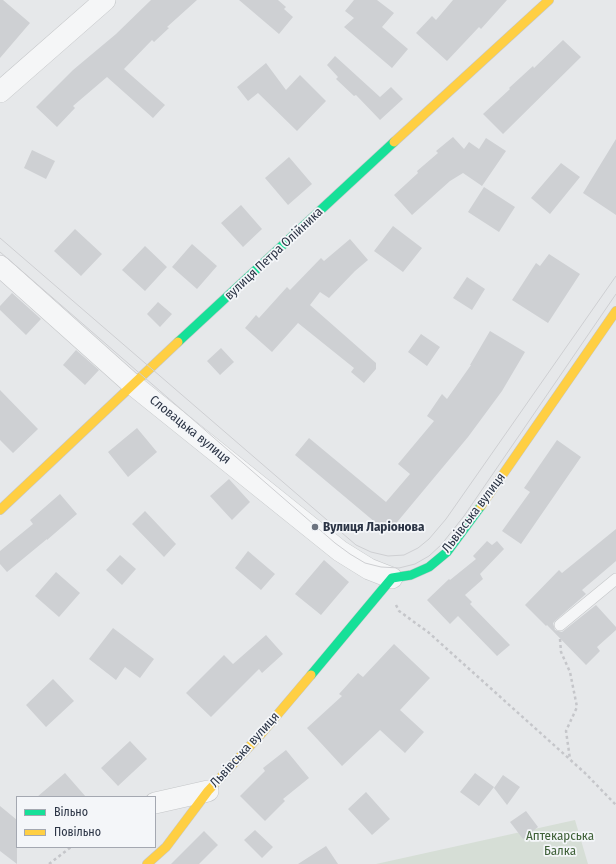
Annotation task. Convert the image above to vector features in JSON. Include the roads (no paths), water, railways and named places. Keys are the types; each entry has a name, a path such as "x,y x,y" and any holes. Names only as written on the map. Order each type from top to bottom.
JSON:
{"street":[{"path":"0,92 105,0"},
{"name":"вулиця Петра Олійника","path":"0,510 132,384 550,0"},
{"name":"Словацька вулиця","path":"0,266 132,384 340,551 369,569 392,578"},
{"name":"Львівська вулиця","path":"147,864 166,847 208,791 261,734 392,578 411,575 429,567 447,552 470,522 616,311"},
{"name":"Львівська вулиця","path":"156,803 208,791"}],"lane":[{"path":"560,625 616,579"}],"tram line":[{"path":"0,238 356,545 371,552 388,556 404,555 418,548 429,539 446,519 616,276"},
{"path":"0,252 335,543 365,563 381,567 399,568 415,564 429,556 441,545 464,516 616,294"}],"place":[{"name":"Вулиця Ларіонова","path":"315,527"}],"park label":[{"name":"Аптекарська Балка","path":"560,844"}]}
